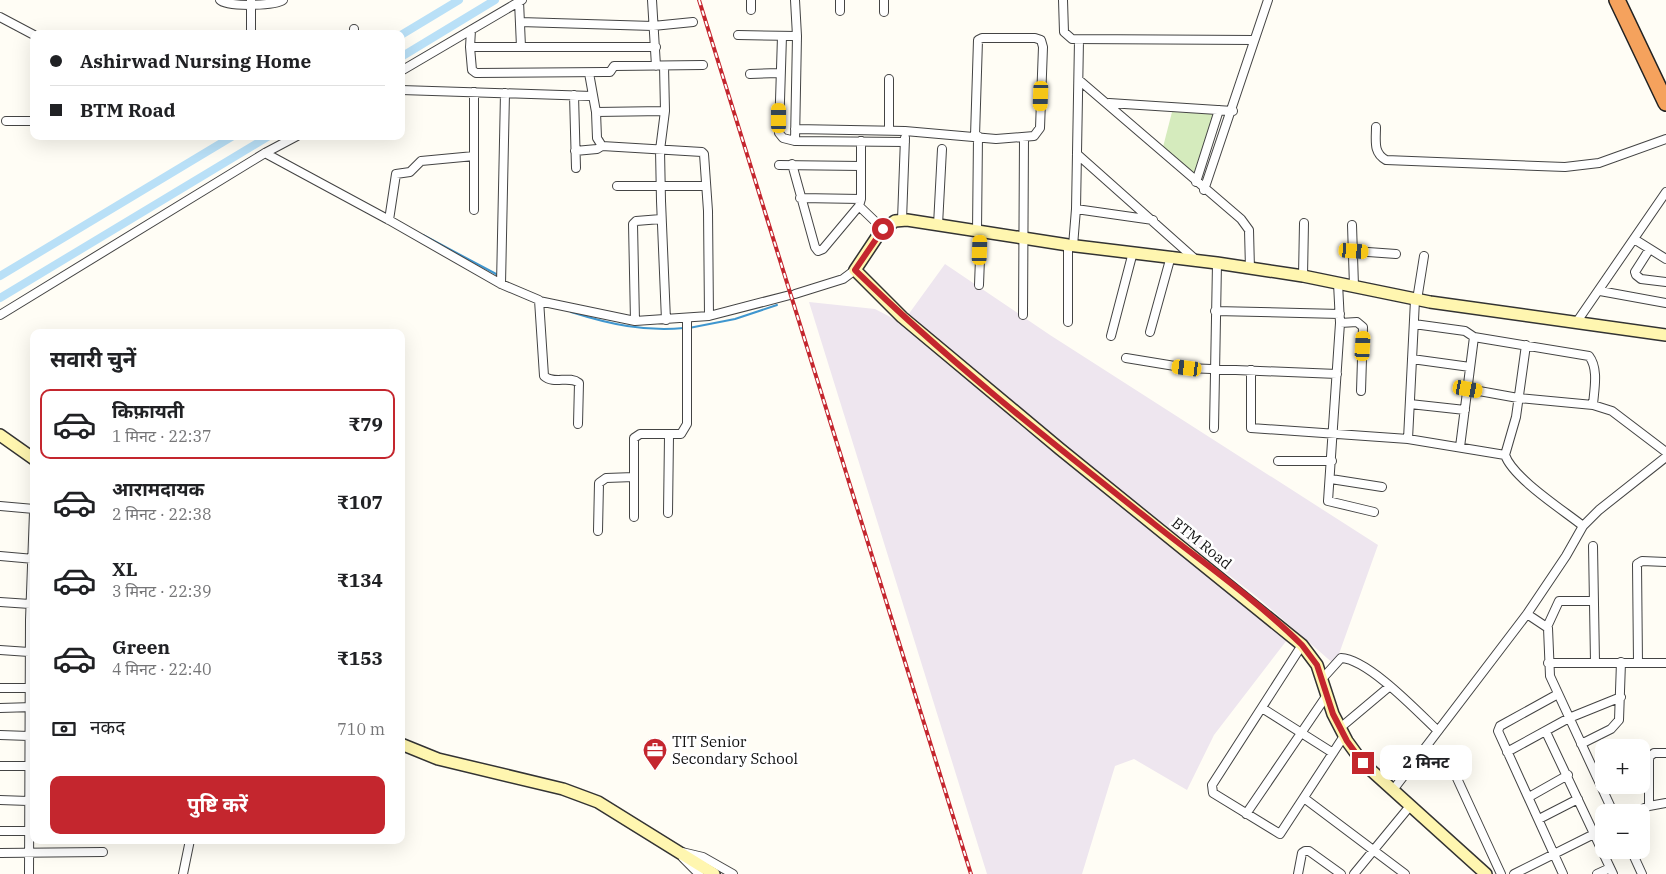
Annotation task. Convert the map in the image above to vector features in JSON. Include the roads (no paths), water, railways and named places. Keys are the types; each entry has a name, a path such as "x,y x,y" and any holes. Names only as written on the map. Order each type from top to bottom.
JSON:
{"highway":[{"path":"1617,0 1666,103"},
{"path":"1626,0 1666,86"}],"street":[{"path":"220,0 228,4 251,2 272,5 283,0"},
{"path":"652,0 653,26 665,111 660,150 666,320"},
{"path":"751,0 751,10"},
{"path":"795,0 797,36 795,141"},
{"path":"840,0 840,11"},
{"path":"884,0 884,12"},
{"path":"1063,0 1064,32 1068,38 1079,40 1254,40"},
{"path":"1204,190 1233,111 1268,0"},
{"path":"520,1 521,47"},
{"path":"405,69 520,1"},
{"path":"251,2 251,30"},
{"path":"0,17 30,33"},
{"path":"520,22 653,26 693,22"},
{"path":"471,30 472,70 476,73 589,73 609,72 614,66 703,65"},
{"path":"738,34 797,36"},
{"path":"782,36 779,73 779,133 783,138 795,141 905,142"},
{"path":"795,129 889,130 977,136 996,139 1034,136 1040,128 1043,42 1035,38 982,38 978,40 977,136 979,285"},
{"path":"1068,322 1071,246 1076,209 1079,40"},
{"path":"470,47 656,46"},
{"path":"589,73 596,112 597,138 602,146"},
{"path":"750,74 779,73"},
{"path":"889,79 889,130"},
{"path":"1079,80 1109,103 1204,190 1241,219 1249,230 1250,269"},
{"path":"405,90 592,96"},
{"path":"474,92 474,210"},
{"path":"501,284 505,93"},
{"path":"574,95 576,168"},
{"path":"1109,103 1233,111"},
{"path":"1196,182 1219,110"},
{"path":"596,112 665,111"},
{"path":"6,121 30,121"},
{"path":"1376,127 1375,147 1379,156 1386,160 1565,167 1599,163 1666,139"},
{"path":"902,220 905,131"},
{"path":"1023,315 1025,239 1024,138"},
{"path":"0,315 290,140"},
{"path":"792,164 800,198 818,251 823,249 860,203 861,141"},
{"path":"576,151 597,149 602,146 702,152 705,159 709,316"},
{"path":"938,225 942,149"},
{"path":"266,153 501,284 540,301 635,321 666,320 687,325 709,316 793,295 843,280 855,270 883,229 895,221 902,220 1071,246 1216,262 1250,269 1303,276 1416,300 1666,335"},
{"path":"1077,154 1195,259"},
{"path":"389,220 396,174 410,172 415,164 421,161 474,156"},
{"path":"779,165 861,166"},
{"path":"617,186 706,186"},
{"path":"1576,323 1600,291 1666,192"},
{"path":"800,198 860,203 883,229"},
{"path":"1076,209 1153,220"},
{"path":"635,321 633,224 636,221 661,219"},
{"path":"1303,276 1304,223"},
{"path":"1352,225 1354,286"},
{"path":"1634,239 1666,259"},
{"path":"1649,250 1635,272 1636,275 1641,279 1666,282"},
{"path":"1354,251 1396,254"},
{"path":"1111,336 1133,252"},
{"path":"1150,332 1171,256"},
{"path":"1408,438 1416,300 1424,256"},
{"path":"1214,428 1216,262"},
{"name":"BTM Road","path":"855,270 909,323 1060,449 1302,645 1317,665 1342,732 1363,763 1486,874"},
{"path":"1338,283 1340,323 1331,479 1328,498 1330,504 1374,512"},
{"path":"1600,291 1666,302"},
{"path":"540,301 544,376 553,380 574,380 579,383 578,424"},
{"path":"1215,311 1340,314"},
{"path":"1340,323 1357,322 1363,326 1361,391"},
{"path":"1414,324 1465,331 1474,338 1589,356 1594,362 1595,370 1593,405"},
{"path":"634,517 633,442 636,435 669,436 681,434 687,424 687,325"},
{"path":"1460,447 1474,338"},
{"path":"1526,345 1516,417 1505,455 1508,464 1532,486 1583,526"},
{"path":"1126,358 1187,368 1337,374"},
{"path":"1412,359 1470,367"},
{"path":"1251,370 1251,428 1334,435 1408,438 1505,455"},
{"path":"1468,389 1518,398 1593,405 1612,411 1666,452"},
{"path":"1410,404 1464,410"},
{"path":"0,436 30,456"},
{"path":"668,513 669,436"},
{"path":"1393,790 1527,614 1583,526 1599,510 1666,457"},
{"path":"1278,461 1332,461"},
{"path":"598,531 598,489 601,480 634,477"},
{"path":"1331,479 1382,487"},
{"path":"0,506 30,510"},
{"path":"1593,546 1595,662"},
{"path":"0,556 30,559"},
{"path":"1638,663 1637,564 1642,561 1666,562"},
{"path":"1547,627 1559,601 1594,601"},
{"path":"0,602 30,604"},
{"path":"1527,614 1547,627 1549,632 1548,663 1550,676 1609,804"},
{"path":"1302,645 1212,785 1213,793 1280,834 1333,753 1342,732 1390,686"},
{"path":"0,650 30,652"},
{"path":"1322,679 1341,658 1351,658 1390,686 1438,731"},
{"path":"1581,744 1616,726 1621,714 1621,662"},
{"path":"1548,663 1666,663"},
{"path":"30,682 30,694"},
{"path":"0,688 29,688"},
{"path":"1246,814 1327,694"},
{"path":"1558,694 1500,726 1498,735 1529,797 1563,874"},
{"path":"1507,752 1569,718 1621,697"},
{"path":"0,708 30,707"},
{"path":"1262,708 1333,753"},
{"path":"1514,874 1595,834 1546,732"},
{"path":"0,735 30,738"},
{"path":"405,746 438,759 563,789 598,802 714,874"},
{"path":"1648,804 1649,757 1654,753 1666,753"},
{"path":"0,766 30,769 29,874"},
{"path":"1455,774 1501,874"},
{"path":"1529,797 1568,775"},
{"path":"1304,798 1405,874"},
{"path":"1538,819 1578,798"},
{"path":"0,800 30,806"},
{"path":"1650,806 1666,803"},
{"path":"1354,874 1410,806"},
{"path":"0,831 28,831"},
{"path":"183,874 189,844"},
{"path":"677,851 699,874"},
{"path":"677,851 703,857 733,874"},
{"path":"1298,874 1302,853 1305,851 1309,851 1341,874"},
{"path":"0,853 103,852"},
{"path":"1597,874 1611,871 1606,859"},
{"path":"1635,859 1642,874"}],"waterway":[{"path":"405,33 459,0"},
{"path":"405,55 495,0"},
{"path":"0,276 226,140"},
{"path":"0,298 262,140"},
{"path":"423,235 498,275"},
{"path":"689,328 735,319 777,305"},
{"path":"571,312 599,320 641,328 684,328"}],"railway":[{"path":"699,0 971,874"}],"place":[{"name":"TIT Senior Secondary School","path":"655,771"}]}
